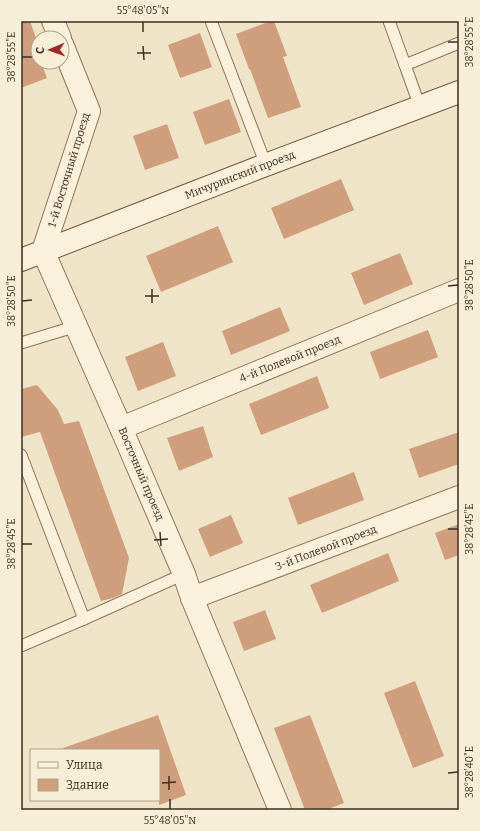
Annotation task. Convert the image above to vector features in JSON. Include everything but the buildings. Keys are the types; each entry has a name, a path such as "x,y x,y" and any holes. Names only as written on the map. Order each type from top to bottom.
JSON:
{"street":[{"name":"1-й Восточный проезд","path":"43,252 89,111 70,64"},
{"name":"Мичуринский проезд","path":"21,260 459,92"},
{"name":"Восточный проезд","path":"43,252 77,326 184,574 192,598 280,810"},
{"name":"4-й Полевой проезд","path":"121,428 459,290"},
{"name":"3-й Полевой проезд","path":"192,598 459,497"}],"lane":[{"path":"211,21 266,165"},
{"path":"389,21 420,107"},
{"path":"405,65 459,43"},
{"path":"21,343 77,326"},
{"path":"21,455 84,619"},
{"path":"21,646 184,574"}]}
